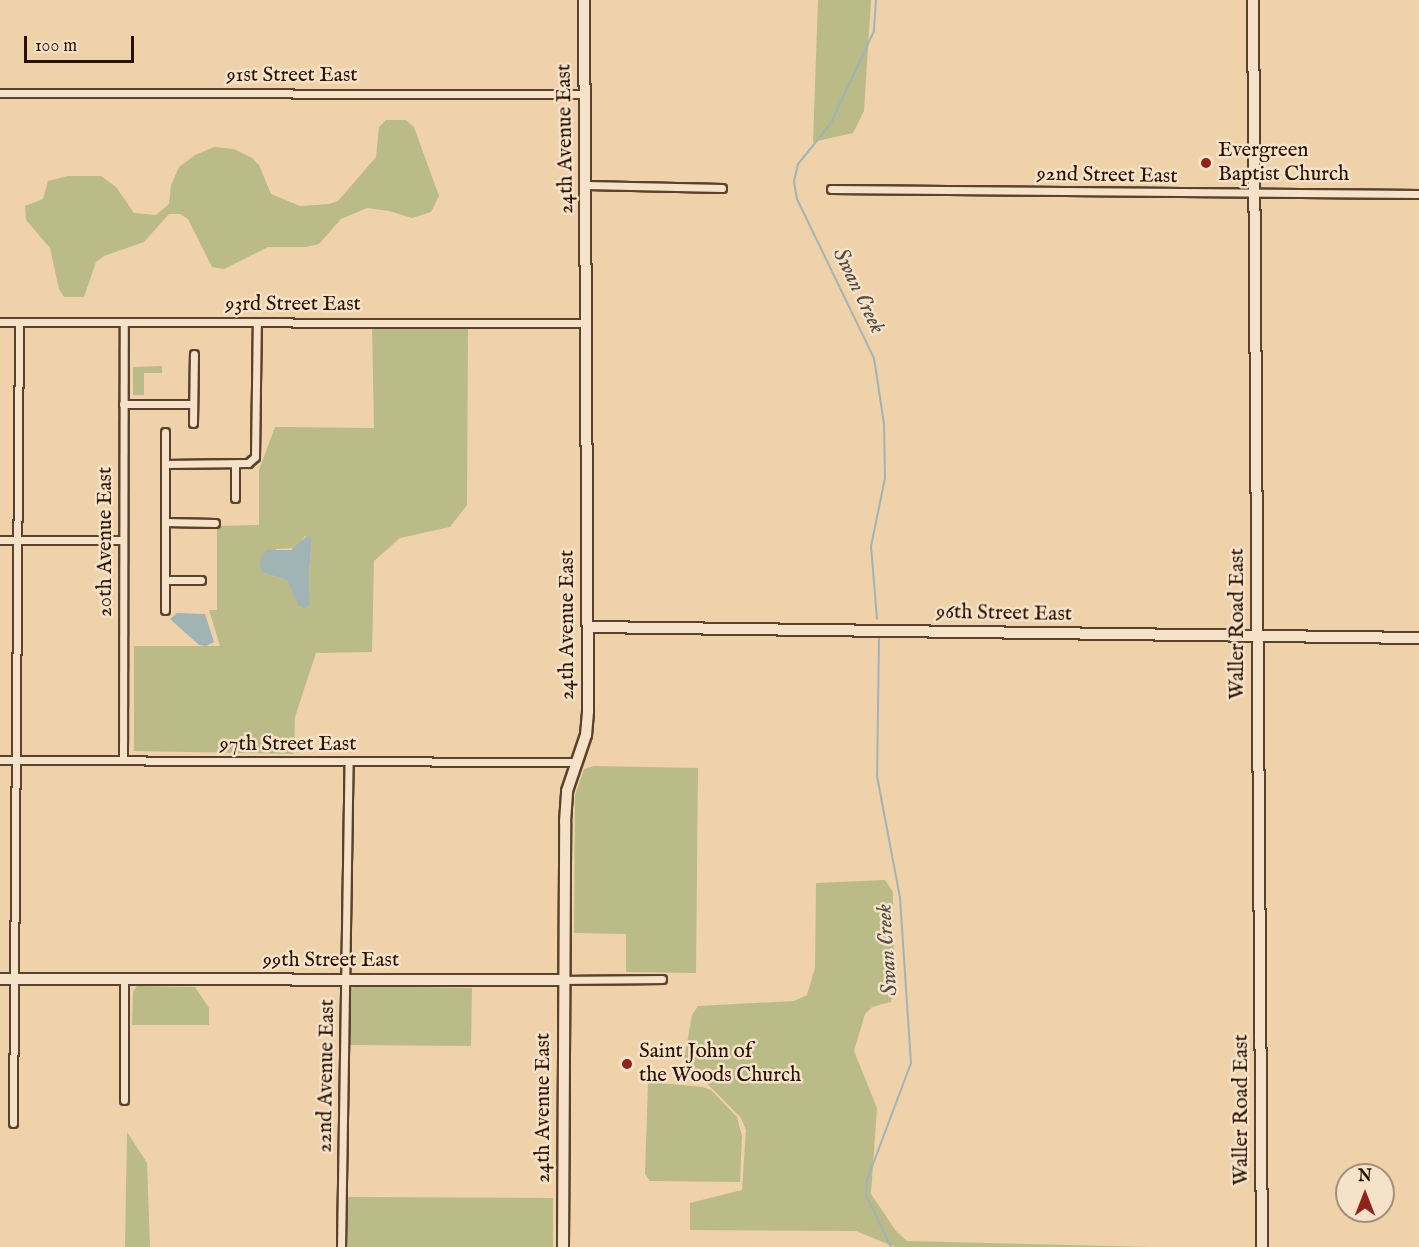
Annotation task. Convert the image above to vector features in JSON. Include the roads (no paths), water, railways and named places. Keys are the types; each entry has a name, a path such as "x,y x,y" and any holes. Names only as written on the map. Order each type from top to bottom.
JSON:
{"street":[{"name":"24th Avenue East","path":"563,1247 565,812 567,792 575,762 586,735 589,627 584,0"},
{"name":"Waller Road East","path":"1253,0 1262,1247"},
{"name":"91st Street East","path":"0,93 584,94"},
{"path":"586,185 722,188"},
{"name":"92nd Street East","path":"831,189 1419,194"},
{"name":"93rd Street East","path":"0,322 586,323"},
{"path":"165,464 248,463 256,453 257,322"},
{"path":"14,1122 19,323"},
{"name":"20th Avenue East","path":"123,760 124,323"},
{"path":"193,423 194,354"},
{"path":"123,404 194,404"},
{"path":"165,432 165,610"},
{"path":"235,464 235,498"},
{"path":"165,522 214,523"},
{"path":"0,540 123,540"},
{"path":"165,580 201,580"},
{"name":"96th Street East","path":"589,627 1258,638 1419,638"},
{"name":"97th Street East","path":"0,760 575,762"},
{"name":"22nd Avenue East","path":"341,1247 349,762"},
{"name":"99th Street East","path":"0,979 345,981 662,979"},
{"path":"124,980 124,1100"}],"waterway":[{"name":"Swan Creek","path":"876,0 874,31 831,123 798,164 794,182 797,199 874,358 884,424 885,478 871,546 877,619"},
{"name":"Swan Creek","path":"879,638 877,776 900,898 911,1063 867,1180 866,1195 891,1247"}],"place":[{"name":"Evergreen Baptist Church","path":"1206,163"},
{"name":"Saint John of the Woods Church","path":"627,1064"}]}
